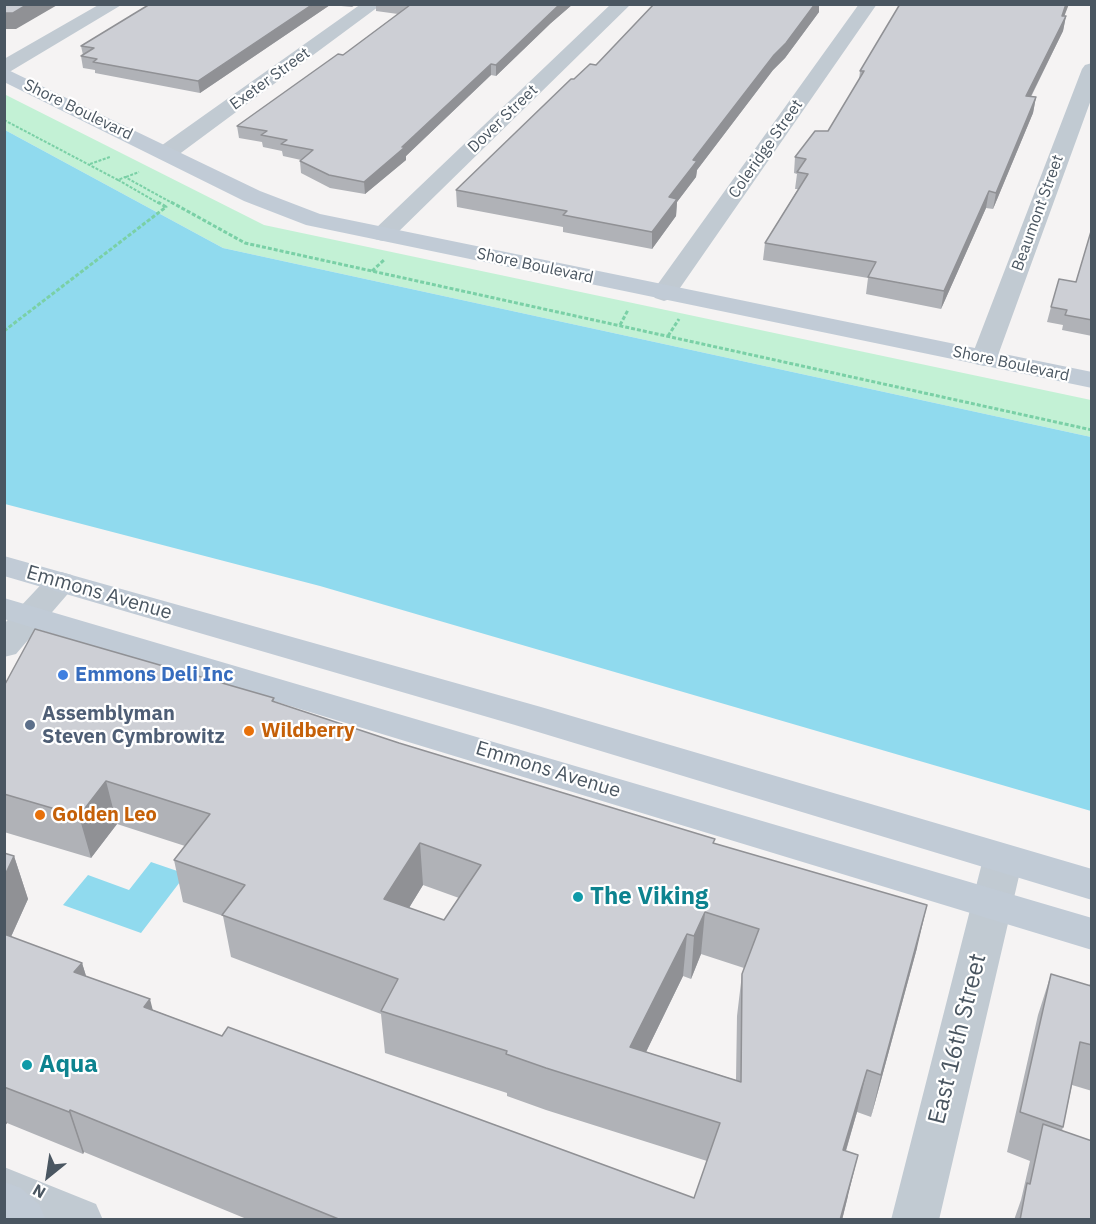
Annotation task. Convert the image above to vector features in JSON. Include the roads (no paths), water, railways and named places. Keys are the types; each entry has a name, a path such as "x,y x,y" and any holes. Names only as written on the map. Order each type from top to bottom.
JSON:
{"main road":[{"name":"Shore Boulevard","path":"4,74 282,210 314,220 1092,380"},
{"name":"Emmons Avenue","path":"4,566 528,716 1092,885"},
{"name":"Emmons Avenue","path":"17,612 1092,934"},
{"path":"4,1204 22,1220"}],"street":[{"path":"4,68 114,4"},
{"name":"Exeter Street","path":"166,153 373,4"},
{"name":"Dover Street","path":"383,234 622,4"},
{"name":"Coleridge Street","path":"664,293 868,4"},
{"name":"Beaumont Street","path":"984,358 1092,69"},
{"path":"4,646 17,612 61,582"},
{"name":"East 16th Street","path":"915,1220 1003,860"},
{"path":"4,1189 79,1220"}],"water":[{"path":"5,130 223,248 1091,437 1091,811 320,586 5,504"},
{"path":"151,862 186,874 141,933 63,905 88,875 129,890"}],"place":[{"name":"Emmons Deli Inc","path":"63,675"},
{"name":"Assemblyman Steven Cymbrowitz","path":"30,725"},
{"name":"Wildberry","path":"249,731"},
{"name":"Golden Leo","path":"40,815"},
{"name":"The Viking","path":"578,897"},
{"name":"Aqua","path":"27,1065"}]}
